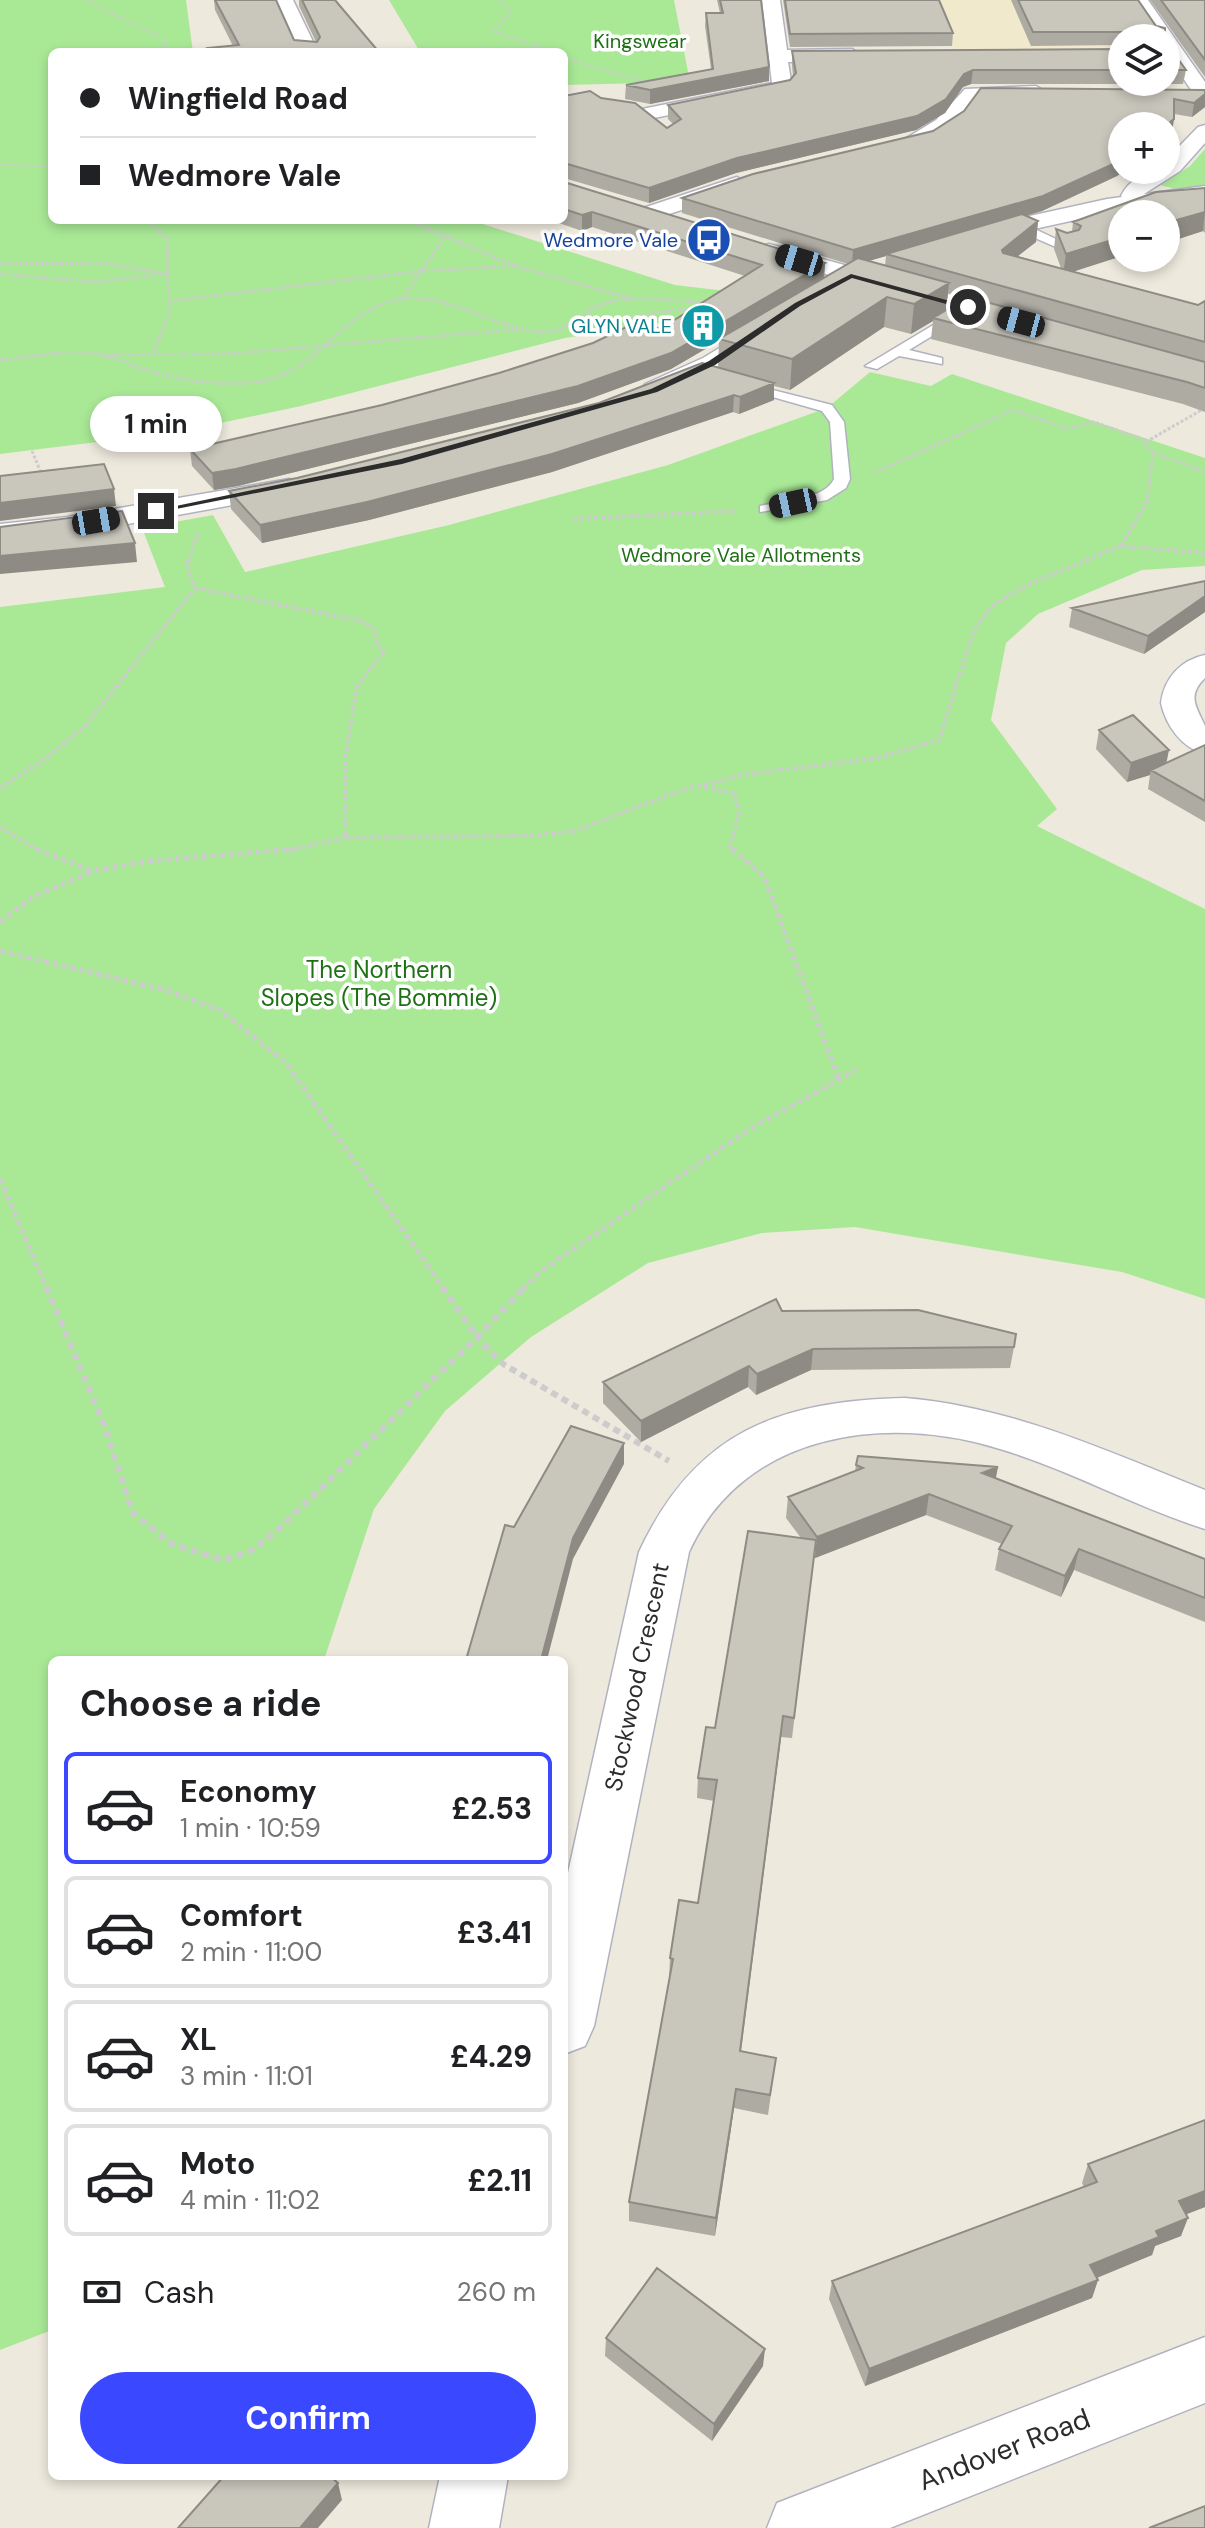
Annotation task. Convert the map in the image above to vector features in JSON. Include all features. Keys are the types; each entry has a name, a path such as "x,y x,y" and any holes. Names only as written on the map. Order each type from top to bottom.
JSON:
{"street":[{"path":"284,0 293,26 306,48"},
{"path":"640,110 780,88 771,0"},
{"path":"1139,0 1154,24"},
{"path":"779,56 872,55"},
{"path":"1180,64 1204,94"},
{"path":"957,76 961,87 978,92 1062,92"},
{"path":"885,150 939,130 954,119 978,92"},
{"path":"1180,92 1204,94"},
{"path":"640,110 668,133"},
{"path":"1138,200 1132,196 1134,191 1172,166 1205,131"},
{"path":"648,214 761,177"},
{"path":"1147,200 1205,193"},
{"path":"620,205 692,227"},
{"path":"960,240 1016,225 1108,207"},
{"path":"750,245 851,276 1041,327"},
{"path":"824,290 851,276 890,263"},
{"path":"632,397 697,371 739,347 790,310"},
{"path":"0,533 67,526 309,482"},
{"path":"1205,664 1188,672 1179,689 1177,709 1187,731 1205,744"},
{"name":"Stockwood Crescent","path":"568,2007 660,1567 680,1518 709,1483 757,1447 823,1423 866,1417 942,1419 1008,1434 1205,1510"},
{"name":"Andover Road","path":"802,2528 1205,2370"},
{"path":"464,2528 473,2480"}],"lane":[{"path":"1016,225 1069,248"},
{"path":"872,366 968,307"},
{"path":"897,351 937,361"},
{"path":"697,371 827,408 837,422 842,479 839,487 822,497 765,509"}],"path":[{"path":"85,0 166,40 163,48"},
{"path":"500,0 511,12 494,32 542,48"},
{"path":"568,59 657,88 650,91 652,97 640,110"},
{"path":"0,162 48,167"},
{"path":"151,224 167,239 169,301 169,313 153,354"},
{"path":"417,224 515,266 634,300"},
{"path":"402,299 445,236"},
{"path":"0,264 102,263 168,273"},
{"path":"169,301 422,271 515,266"},
{"path":"0,274 95,282 168,273"},
{"path":"102,355 179,379 230,383 291,374 368,310 402,299 459,305 520,329 546,333 565,330 591,308 634,300 717,301"},
{"path":"573,325 703,307 704,302"},
{"path":"0,360 227,354 520,329"},
{"path":"1205,408 1144,443 1153,452 1205,472"},
{"path":"839,487 1013,410 1068,429 1094,422 1148,441"},
{"path":"32,451 67,526"},
{"path":"1120,546 1150,496 1153,452"},
{"path":"186,505 199,520 197,544 187,565 195,588"},
{"path":"573,519 765,509"},
{"path":"0,922 33,897 92,871 148,861 278,853 346,837 529,836 575,831 698,786 748,774 878,758 939,740 974,630 993,605 1027,585 1120,546 1205,553"},
{"path":"0,788 46,758 85,726 195,588"},
{"path":"195,588 362,621 375,630 375,639 383,653 357,686 346,754 346,837"},
{"path":"698,786 735,794 739,815 730,847 764,876 839,1080"},
{"path":"0,827 40,851 92,871"},
{"path":"0,951 41,958 166,990 220,1010 286,1063 477,1337 503,1364 709,1483"},
{"path":"0,1179 103,1422 133,1513 172,1544 223,1560 251,1551 282,1526 541,1271 748,1130 856,1070"}],"shaded area":[{"path":"868,0 1118,0 1120,24 1108,24 1108,50 955,50 945,28"}],"green space":[{"path":"0,0 186,0 192,48 48,48 48,224 483,224 675,285 760,295 774,305 565,338 301,406 178,432 0,454"},
{"name":"Kingswear","path":"389,0 674,0 690,82 568,85 568,48 418,48"},
{"path":"1205,149 1205,185 1175,189 1160,185 1180,184 1180,172"},
{"name":"The Northern Slopes (The Bommie)","path":"870,372 931,386 952,374 1205,458 1205,566 1142,570 1038,614 1006,643 991,720 1057,809 1037,826 1205,909 1205,1299 1122,1272 855,1227 762,1233 648,1263 531,1337 445,1411 374,1509 325,1656 48,1656 48,2332 0,2350 0,607 165,587 142,528 213,515 245,572 449,525 668,465 827,408"}],"building":[{"path":"215,0 276,0 294,40 317,42 320,37 302,0 335,0 376,48 208,48 239,45"},
{"path":"720,0 761,0 769,67 650,90 626,85 713,69 706,13 723,13"},
{"path":"785,0 939,0 953,33 790,34"},
{"path":"1018,0 1138,0 1155,24 1108,24 1108,32 1033,32"},
{"path":"1161,0 1205,0 1205,60 1180,24"},
{"path":"1108,49 1108,70 973,70 964,74 946,99 917,116 737,158 649,188 568,164 568,95 590,91 601,98 635,103 667,128 681,119 668,105 790,80 796,73 792,51"},
{"path":"981,88 1108,89 1108,96 1180,96 1180,90 1205,90 1205,94 1194,103 1174,99 1174,112 1108,112 1108,166 1043,196 853,250 682,198 753,174 933,131 964,111"},
{"path":"568,183 825,263 671,353 578,386 212,473 190,449 382,405 499,373 593,343 637,322 660,329 762,265 592,212 582,215 568,210"},
{"path":"1205,188 1205,212 1180,219 1180,200 1134,200 1156,192"},
{"path":"1108,209 1108,241 1066,254 1056,229 1067,233 1079,230 1081,226 1073,222"},
{"path":"1022,214 1038,221 1002,250 1003,253 1198,305 1205,301 1205,342 886,254"},
{"path":"858,258 949,283 914,304 887,297 792,359 719,339"},
{"path":"968,297 1205,362 1205,388 933,318"},
{"path":"702,363 774,383 740,397 734,395 552,454 367,502 260,525 229,491 297,478 599,403"},
{"path":"104,464 114,489 0,503 0,476"},
{"path":"122,511 135,543 0,556 0,527"},
{"path":"1205,581 1205,596 1148,636 1072,608"},
{"path":"1133,715 1169,750 1131,763 1099,730"},
{"path":"1205,745 1205,801 1151,770"},
{"path":"776,1299 782,1311 918,1310 1016,1334 1014,1347 813,1349 757,1374 749,1366 641,1421 603,1382"},
{"path":"571,1426 624,1443 573,1538 542,1656 467,1656 505,1525 514,1527"},
{"path":"858,1456 998,1467 982,1473 1205,1559 1205,1598 1079,1549 1065,1576 999,1549 1012,1526 929,1494 817,1537 788,1497 863,1468 856,1465"},
{"path":"748,1531 816,1540 794,1718 783,1716 740,2051 776,2058 770,2095 736,2089 716,2218 629,2202 673,1959 670,1958 679,1900 698,1903 717,1780 698,1778 706,1727 715,1728"},
{"path":"1205,2120 1205,2191 1179,2201 1188,2218 1156,2231 1159,2237 1090,2265 1098,2280 869,2369 832,2281 1097,2182 1088,2164"},
{"path":"657,2268 765,2349 714,2424 606,2338"},
{"path":"220,2480 335,2480 338,2483 300,2528 178,2528"},
{"path":"1205,2506 1205,2528 1149,2528"}],"place":[{"name":"Wedmore Vale","path":"709,240"},
{"name":"GLYN VALE","path":"703,326"}],"route":[{"path":"156,511 275,490 402,462 654,390 712,363 797,305 851,276 968,307"}],"park label":[{"name":"Wedmore Vale Allotments","path":"741,555"}]}
